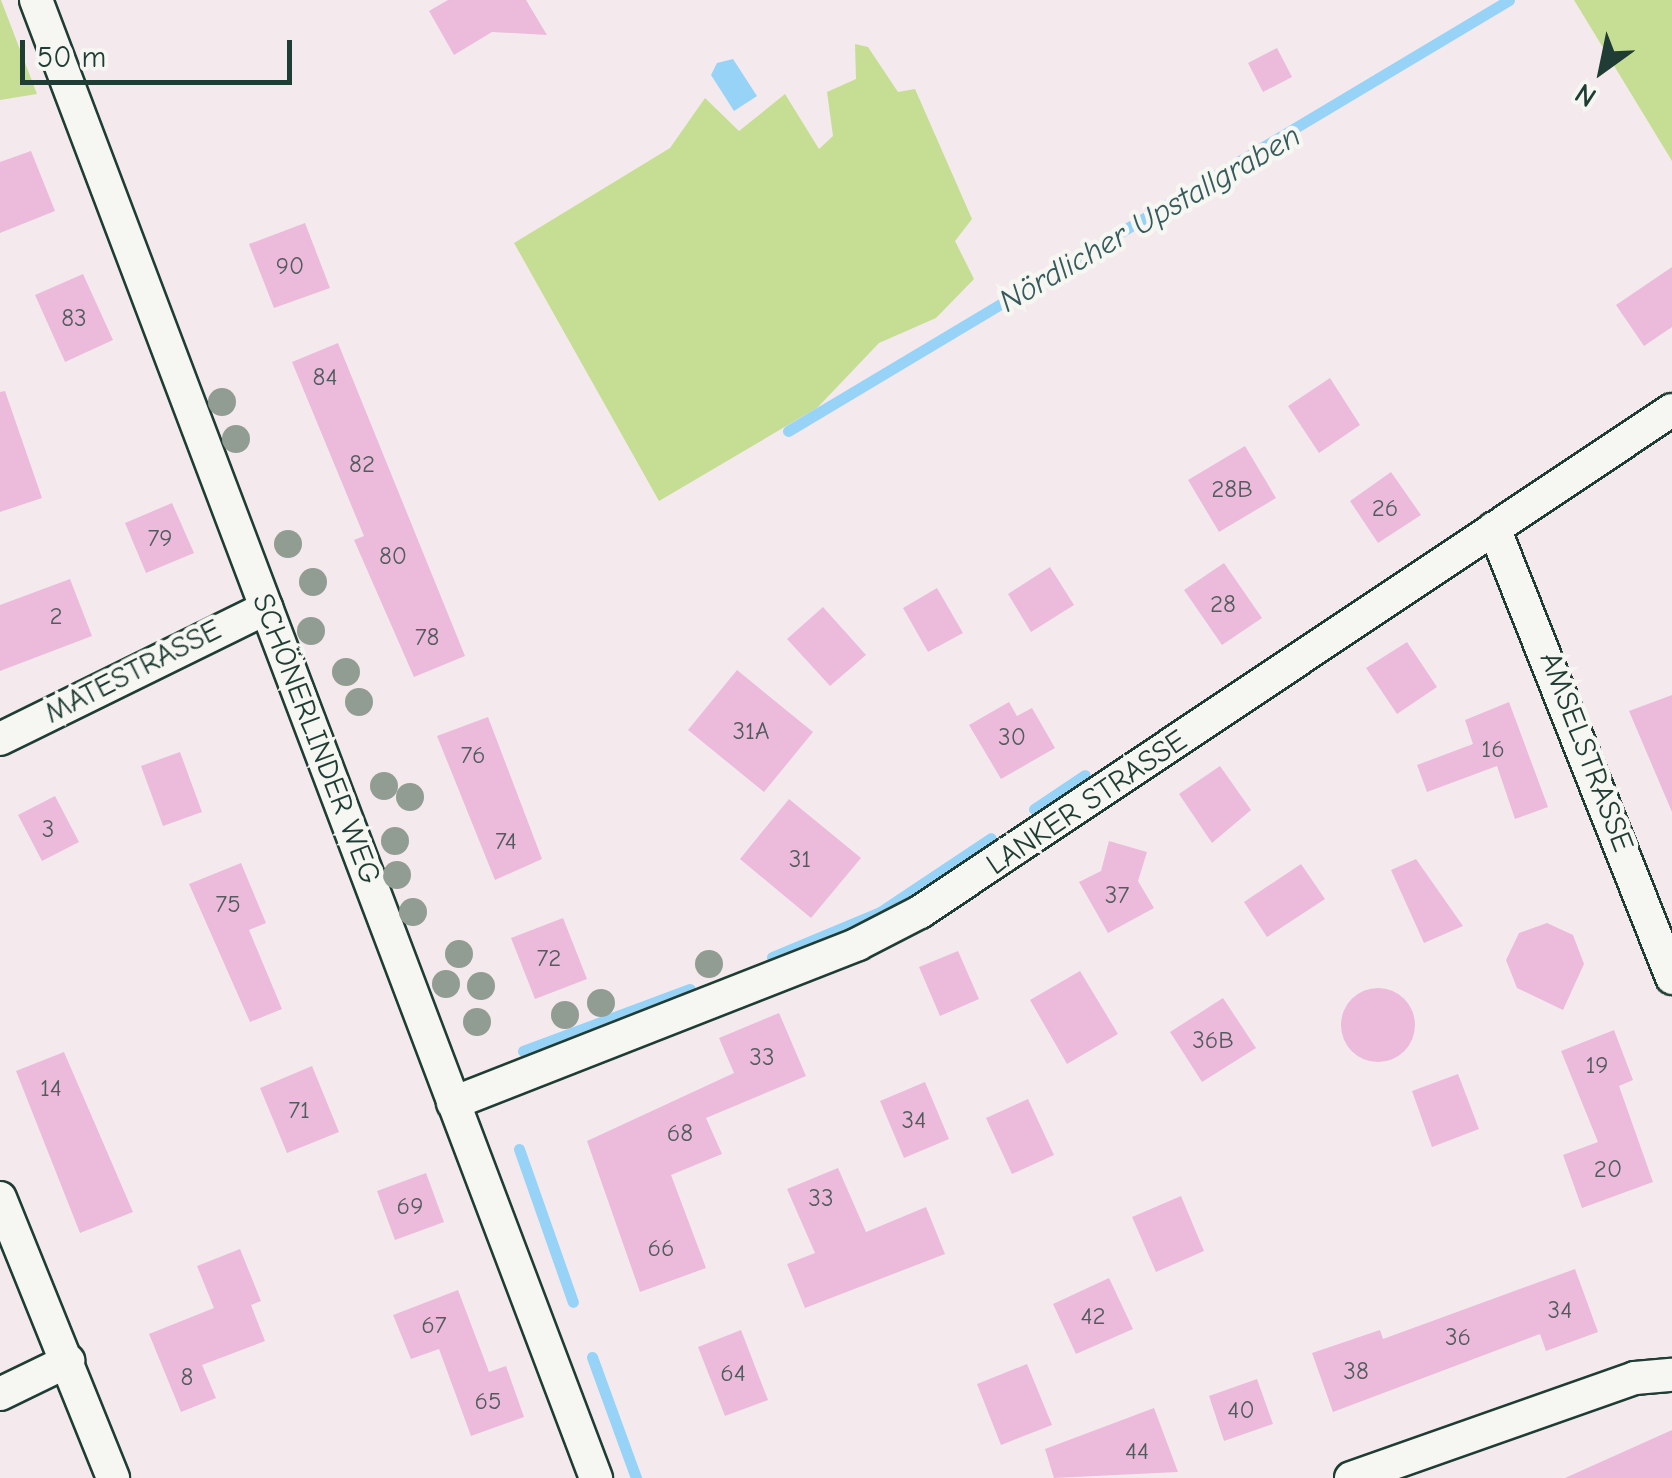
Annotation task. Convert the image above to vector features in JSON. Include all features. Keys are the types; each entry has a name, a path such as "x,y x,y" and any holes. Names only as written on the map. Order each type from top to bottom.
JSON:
{"street":[{"name":"SCHÖNERLINDER WEG","path":"36,0 596,1478"},
{"name":"LANKER STRASSE","path":"452,1103 858,944 920,912 1672,410"},
{"name":"AMSELSTRASSE","path":"1494,528 1672,978"},
{"name":"MATESTRASSE","path":"0,739 266,608"},
{"path":"0,1198 113,1478"},
{"path":"0,1394 68,1361"},
{"path":"1351,1478 1635,1378 1672,1375"}],"green space":[{"path":"1,0 37,94 0,100"},
{"path":"1574,0 1672,0 1672,161"},
{"path":"855,44 868,47 898,92 915,89 972,219 955,241 974,279 936,318 879,343 817,408 659,501 514,243 670,148 705,98 739,131 785,94 819,149 833,136 827,92 856,79"}],"water":[{"path":"733,59 757,96 734,111 711,75 717,63"}],"building":[{"path":"448,0 526,0 547,35 492,32 454,55 429,11"},
{"path":"1277,48 1292,77 1263,92 1248,63"},
{"path":"31,151 55,211 0,233 0,162"},
{"path":"305,223 330,288 274,308 249,244"},
{"path":"1672,267 1672,327 1644,346 1616,305"},
{"path":"83,274 113,340 65,362 35,295"},
{"path":"338,343 465,656 414,677 354,540 364,536 292,362"},
{"path":"1330,378 1360,425 1319,453 1288,406"},
{"path":"5,391 42,498 0,512 0,392"},
{"path":"1245,446 1276,498 1219,532 1188,480"},
{"path":"1391,472 1421,515 1378,543 1350,501"},
{"path":"172,503 194,553 146,573 125,523"},
{"path":"1224,563 1262,618 1222,645 1184,590"},
{"path":"1050,567 1074,605 1031,632 1008,594"},
{"path":"70,579 92,636 0,671 0,605"},
{"path":"937,588 963,633 928,652 903,608"},
{"path":"823,607 866,655 830,686 787,639"},
{"path":"1407,642 1437,687 1397,714 1366,668"},
{"path":"737,670 813,732 764,792 688,730"},
{"path":"1672,695 1672,812 1629,711"},
{"path":"1009,702 1017,716 1032,708 1055,748 1001,779 969,725"},
{"path":"1509,702 1548,807 1515,819 1497,766 1427,792 1417,765 1473,744 1465,720"},
{"path":"488,717 542,859 495,880 437,736"},
{"path":"180,752 202,812 163,826 141,766"},
{"path":"1220,766 1251,810 1212,843 1179,794"},
{"path":"55,796 79,842 42,861 18,815"},
{"path":"789,799 861,858 811,918 740,859"},
{"path":"1109,841 1147,852 1138,881 1154,908 1108,933 1079,882 1101,871"},
{"path":"1416,859 1463,926 1424,943 1391,870"},
{"path":"241,863 266,923 249,930 282,1009 250,1022 189,884"},
{"path":"1301,864 1325,899 1267,937 1244,902"},
{"path":"563,918 587,979 535,999 511,938"},
{"path":"1547,923 1573,935 1584,964 1563,1010 1517,988 1506,960 1519,933"},
{"path":"958,951 979,999 940,1016 919,967"},
{"path":"1080,971 1118,1034 1067,1064 1030,1000"},
{"path":"1378,988 1404,999 1415,1025 1404,1051 1378,1062 1352,1051 1341,1025 1352,999"},
{"path":"1223,998 1256,1048 1202,1082 1170,1032"},
{"path":"779,1013 806,1076 706,1118 722,1154 671,1175 706,1268 640,1292 587,1141 734,1073 719,1038"},
{"path":"1614,1030 1633,1080 1619,1086 1653,1182 1582,1208 1563,1155 1598,1142 1561,1051"},
{"path":"64,1052 133,1212 80,1233 16,1071"},
{"path":"312,1066 339,1132 287,1153 260,1088"},
{"path":"1458,1074 1479,1129 1432,1147 1412,1091"},
{"path":"925,1082 949,1139 904,1158 880,1101"},
{"path":"1028,1099 1054,1155 1012,1174 986,1118"},
{"path":"838,1168 866,1232 926,1207 945,1254 805,1308 787,1264 815,1253 787,1189"},
{"path":"426,1173 444,1222 395,1240 377,1191"},
{"path":"1181,1196 1204,1251 1156,1272 1132,1217"},
{"path":"240,1249 261,1301 251,1305 265,1341 202,1365 216,1398 181,1412 149,1334 214,1308 197,1266"},
{"path":"1575,1269 1598,1332 1546,1351 1540,1334 1333,1412 1312,1353 1380,1330 1383,1339"},
{"path":"1109,1278 1133,1329 1076,1354 1053,1304"},
{"path":"458,1290 489,1372 506,1366 524,1417 471,1436 439,1349 411,1359 393,1315"},
{"path":"741,1330 768,1400 725,1416 698,1347"},
{"path":"1027,1364 1052,1425 1001,1445 977,1384"},
{"path":"1257,1379 1273,1424 1224,1441 1209,1396"},
{"path":"1154,1408 1178,1472 1054,1478 1045,1449"},
{"path":"1672,1430 1672,1478 1565,1478"}],"waterway":[{"name":"Nördlicher Upstallgraben","path":"788,431 1509,0"},
{"name":"Nördlicher Upstallgraben","path":"1034,809 1085,775"},
{"name":"Nördlicher Upstallgraben","path":"772,957 880,912 991,838"},
{"name":"Nördlicher Upstallgraben","path":"523,1051 690,989"},
{"name":"Nördlicher Upstallgraben","path":"519,1149 573,1302"},
{"name":"Nördlicher Upstallgraben","path":"592,1357 636,1478"}]}
